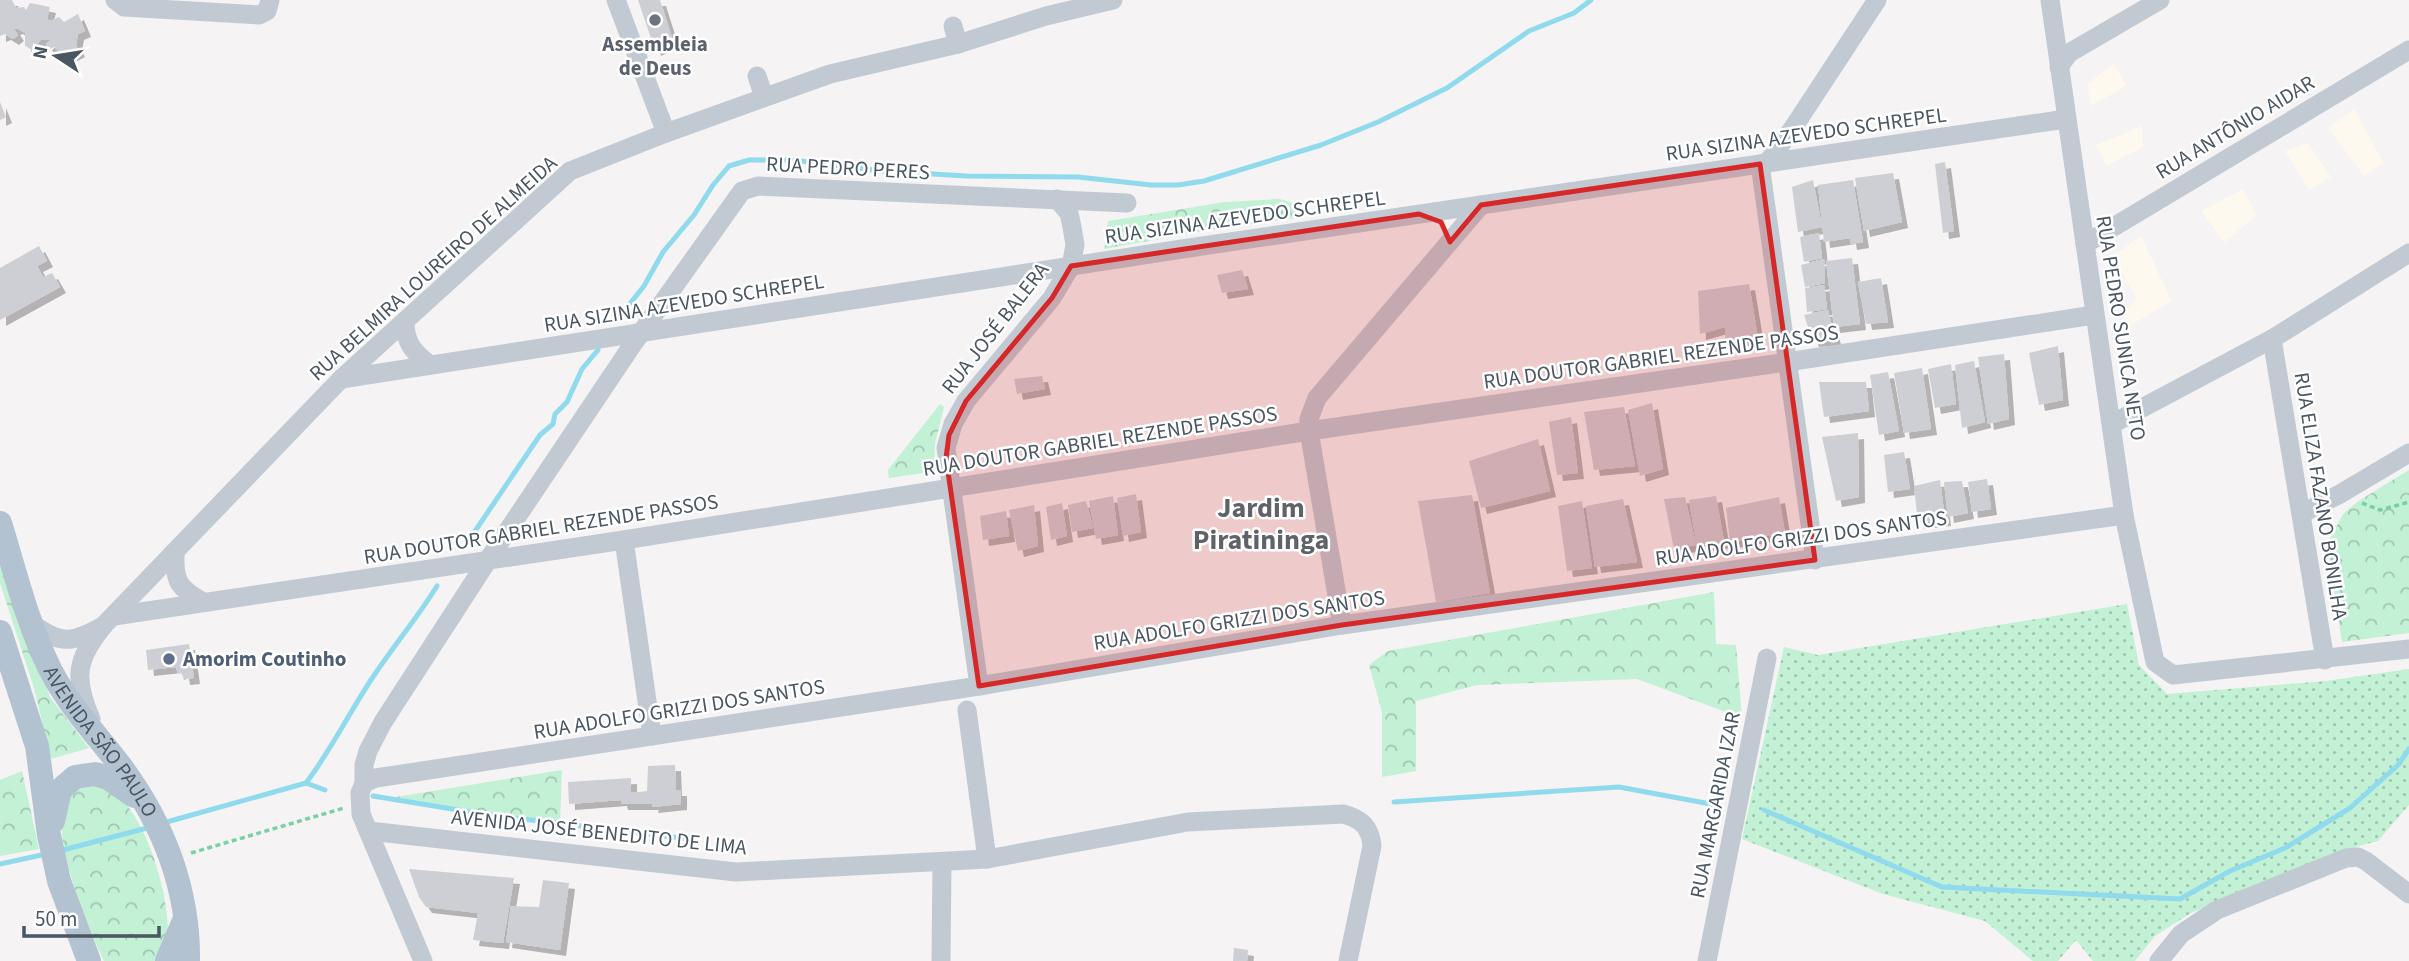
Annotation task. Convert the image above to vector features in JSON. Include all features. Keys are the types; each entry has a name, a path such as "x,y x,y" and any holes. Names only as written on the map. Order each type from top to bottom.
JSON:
{"main road":[{"name":"AVENIDA SÃO PAULO","path":"0,523 31,623 50,668 65,696 124,771 148,810 172,859 187,915 188,961"},
{"name":"AVENIDA SÃO PAULO","path":"0,632 37,746 49,835 59,881 89,959"},
{"path":"49,835 60,790 75,777 95,774 108,778 148,810"},
{"path":"167,961 187,915"}],"street":[{"path":"116,0 124,6 259,15 269,5"},
{"path":"616,0 666,133"},
{"name":"RUA BELMIRA LOUREIRO DE ALMEIDA","path":"100,739 82,699 79,670 89,644 341,379 570,171 830,74 1046,8 1113,0"},
{"path":"1815,560 1787,362 1764,163 1793,128 1877,0"},
{"name":"RUA PEDRO SUNICA NETO","path":"2050,0 2124,515 2155,662 2173,675 2325,660"},
{"path":"2059,66 2069,54 2160,0"},
{"name":"RUA ANTÔNIO AIDAR","path":"2085,244 2409,50"},
{"path":"757,76 764,97"},
{"name":"RUA SIZINA AZEVEDO SCHREPEL","path":"341,379 1071,266 2067,119"},
{"path":"1793,128 1793,144 1799,152 1809,156"},
{"name":"RUA PEDRO PERES","path":"641,333 738,196 751,187 1127,203"},
{"name":"RUA JOSÉ BALERA","path":"979,686 946,447 959,411 1052,299 1071,266 1075,245 1072,227 1069,213 1057,199"},
{"path":"1342,625 1309,419 1317,398 1480,205"},
{"path":"1419,214 1432,216 1441,222 1444,230 1441,253"},
{"path":"2112,424 2272,339 2409,253"},
{"name":"RUA DOUTOR GABRIEL REZENDE PASSOS","path":"110,620 203,602 624,540 1309,431 2094,315"},
{"path":"405,321 405,335 409,346 430,365"},
{"path":"424,961 360,804 368,751 383,722 488,560 641,333"},
{"name":"RUA ELIZA FAZANO BONILHA","path":"2272,339 2325,660"},
{"path":"2301,514 2340,495 2409,453"},
{"name":"RUA ADOLFO GRIZZI DOS SANTOS","path":"364,783 376,778 979,686 1342,625 2124,515"},
{"path":"624,540 652,736"},
{"path":"175,553 174,572 178,583 203,602"},
{"name":"RUA BELMIRA LOUREIRO DE ALMEIDA","path":"31,623 52,637 69,640 110,620"},
{"path":"2325,660 2409,649"},
{"name":"RUA MARGARIDA IZAR","path":"1707,961 1768,658"},
{"path":"967,710 987,859"},
{"name":"AVENIDA JOSÉ BENEDITO DE LIMA","path":"369,831 736,872 987,859 1188,822 1343,814 1355,817 1365,824 1371,833 1373,846 1348,961"},
{"path":"2159,961 2181,934 2217,909 2346,858 2358,857 2366,861 2409,894"},
{"path":"941,961 942,862"}],"path":[{"path":"2340,495 2380,510 2409,502"},
{"path":"172,859 360,804"}],"highlighted area":[{"path":"1760,164 1815,560 1342,625 979,686 946,458 949,435 966,401 1052,298 1071,266 1419,214 1441,222 1450,242 1481,205"}],"shaded area":[{"path":"2114,64 2126,86 2091,106 2087,84"},
{"path":"2354,109 2384,163 2364,176 2328,128"},
{"path":"2142,126 2143,147 2106,166 2096,145"},
{"path":"2308,143 2331,177 2309,190 2285,151"},
{"path":"2243,189 2257,215 2224,243 2201,211"},
{"path":"2141,236 2172,301 2128,327 2122,313 2137,299 2113,256"}],"green space":[{"path":"1279,199 1294,205 1303,217 1104,249 1108,221 1225,202"},
{"path":"940,404 944,407 935,444 934,468 931,472 889,478 888,470"},
{"path":"2409,470 2409,633 2342,642 2327,544 2343,514 2357,502"},
{"path":"0,545 50,697 89,748 51,759 34,688 0,583"},
{"path":"1714,592 1716,644 1736,645 1742,718 1637,679 1477,685 1416,701 1416,771 1382,777 1382,712 1369,665 1388,651"},
{"path":"2127,604 2139,665 2167,694 2326,681 2409,669 2409,805 2378,841 2359,846 2191,913 2155,936 2135,961 2093,961 2076,940 2058,961 2033,961 1985,921 1883,894 1742,839 1784,647 1818,655"},
{"path":"562,770 560,823 383,799"},
{"path":"22,771 39,849 0,856 0,780"},
{"path":"100,785 117,794 129,808 139,823 154,858 167,913 167,941 161,961 104,961 80,904 66,857 62,815 69,795 81,788"}],"building":[{"path":"0,0 12,0 16,8 24,7 26,10 30,3 50,7 47,19 50,21 59,17 64,22 78,14 85,31 78,34 76,45 79,51 64,59 55,47 49,49 46,44 51,40 42,39 36,52 25,46 25,33 17,28 14,29 18,35 13,39 5,34 0,36"},
{"name":"Assembleia de Deus","path":"638,0 660,0 673,41 655,50"},
{"path":"0,102 6,117 0,120"},
{"path":"1945,162 1954,231 1943,233 1935,164"},
{"path":"1893,173 1902,222 1864,231 1855,178"},
{"path":"1813,180 1822,227 1798,232 1792,187"},
{"path":"1853,180 1863,242 1851,244 1850,238 1824,242 1818,185"},
{"path":"1819,233 1822,258 1804,262 1800,237"},
{"path":"39,246 47,261 37,266 43,277 52,273 60,287 0,320 0,268"},
{"path":"1852,258 1860,324 1834,327 1826,261"},
{"path":"1824,259 1825,283 1805,287 1801,265"},
{"path":"1242,270 1248,289 1222,293 1217,275"},
{"path":"1881,278 1888,322 1866,324 1858,282"},
{"path":"1749,284 1758,338 1725,341 1725,327 1700,334 1698,291"},
{"path":"1824,285 1827,309 1807,312 1805,288"},
{"path":"1828,310 1835,339 1813,341 1804,315"},
{"path":"2058,346 2063,400 2039,405 2029,353"},
{"path":"2004,354 2009,419 1988,424 1978,357"},
{"path":"1974,361 1985,422 1962,428 1955,365"},
{"path":"1951,364 1956,404 1935,408 1928,369"},
{"path":"1922,368 1931,429 1904,433 1894,373"},
{"path":"1888,372 1899,431 1879,435 1870,375"},
{"path":"1042,376 1045,389 1017,394 1014,379"},
{"path":"1819,382 1866,382 1869,411 1824,417"},
{"path":"1652,403 1663,469 1640,476 1628,410"},
{"path":"1624,407 1635,466 1594,470 1584,412"},
{"path":"1571,417 1578,473 1557,475 1549,422"},
{"path":"1858,433 1859,497 1836,501 1822,437"},
{"path":"1538,439 1550,491 1481,508 1469,461"},
{"path":"1904,452 1910,489 1888,492 1884,455"},
{"path":"1987,479 1991,509 1972,512 1968,482"},
{"path":"1940,480 1945,520 1918,523 1914,486"},
{"path":"1962,481 1968,513 1948,517 1944,482"},
{"path":"1136,494 1141,532 1123,536 1117,498"},
{"path":"1472,495 1490,593 1436,602 1418,501"},
{"path":"1113,496 1118,535 1096,539 1089,501"},
{"path":"1716,496 1724,542 1697,546 1689,500"},
{"path":"1685,497 1696,545 1674,549 1664,499"},
{"path":"1779,497 1785,533 1730,542 1726,508"},
{"path":"1623,499 1637,562 1595,567 1586,506"},
{"path":"1086,501 1093,528 1072,532 1068,505"},
{"path":"1582,501 1592,568 1567,571 1558,506"},
{"path":"1062,503 1067,536 1051,540 1046,507"},
{"path":"1034,505 1038,546 1018,551 1009,510"},
{"path":"1006,511 1009,536 983,540 980,516"},
{"name":"Amorim Coutinho","path":"189,644 194,678 184,679 183,672 178,674 176,667 148,670 146,650"},
{"path":"675,765 676,790 681,790 681,804 652,807 653,804 622,804 621,800 569,804 568,782 631,778 631,793 647,791 648,766"},
{"path":"409,869 514,878 503,943 473,940 478,913 426,907 419,897"},
{"path":"543,880 569,883 560,950 506,942 511,906 539,907"},
{"path":"1234,948 1248,950 1247,961 1233,961"}],"waterway":[{"path":"628,306 644,286 663,252 729,166 749,160 792,160 881,171 967,176 1078,177 1151,185 1204,181 1321,145 1378,122 1447,88 1529,31 1574,13 1591,0"},
{"path":"471,537 540,435 553,424 555,414 567,402 582,369 598,350"},
{"path":"163,823 306,783 375,674 437,586"},
{"path":"1764,810 1942,887 2180,899 2230,871 2285,848 2350,808 2398,765 2409,749"},
{"path":"306,783 325,790"},
{"path":"1394,802 1619,787 1716,805"},
{"path":"373,796 489,815 690,839"},
{"path":"59,851 151,827"},
{"path":"0,864 46,854"}],"place":[{"name":"Assembleia de Deus","path":"655,20"},
{"name":"Amorim Coutinho","path":"169,659"}],"district":[{"name":"Jardim Piratininga","path":"1261,523"}]}
